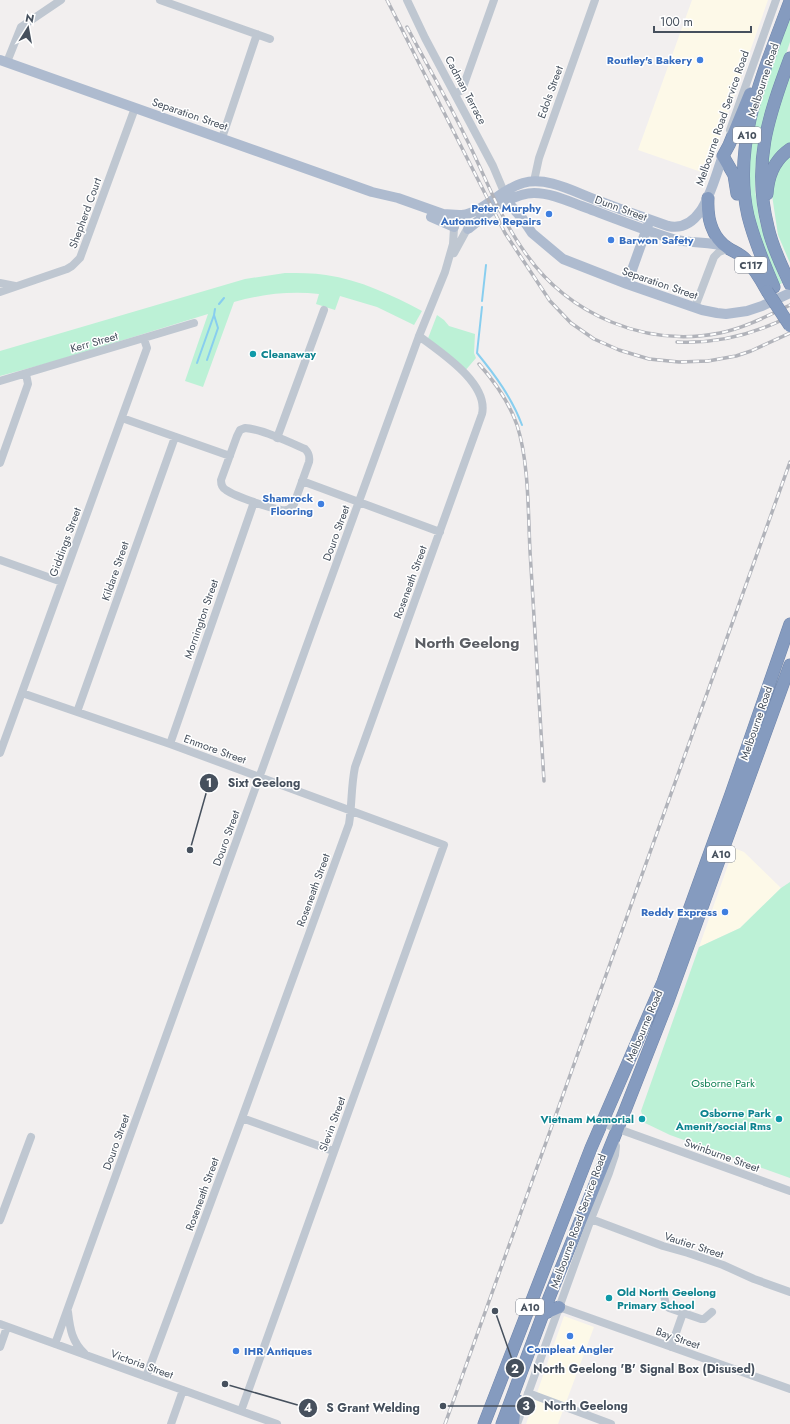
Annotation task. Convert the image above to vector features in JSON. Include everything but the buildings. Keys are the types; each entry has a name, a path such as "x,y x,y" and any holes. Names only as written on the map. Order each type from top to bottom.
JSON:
{"highway":[{"name":"Melbourne Road","path":"790,1 755,100 745,148 744,173 748,215 768,272 771,289 790,321"},
{"path":"768,272 747,237 741,219 735,178 723,156 753,88 769,58"},
{"name":"Melbourne Road","path":"789,282 774,248 768,228 761,182 762,154 768,122 790,58"},
{"path":"768,228 767,201 769,178 772,170 780,158 790,149"},
{"path":"708,198 709,220 712,228 719,240 728,248"},
{"name":"C117","path":"728,248 746,260 771,289 790,326"},
{"name":"Melbourne Road","path":"484,1424 602,1123 663,982 731,794 788,629 790,614"},
{"path":"778,657 790,661"},
{"name":"Melbourne Road","path":"502,1424 549,1298 616,1134 671,993 790,665"},
{"path":"512,1354 524,1337 540,1298 544,1296 549,1298"},
{"path":"543,1314 559,1307"},
{"path":"513,1424 514,1414 525,1380 538,1327"}],"main road":[{"name":"Separation Street","path":"3,61 372,192 398,198 443,214 461,215 476,210 504,192"},
{"name":"Melbourne Road Service Road","path":"708,198 723,156"},
{"name":"Dunn Street","path":"504,192 518,184 534,181 556,185 673,227 686,225 698,215 708,198"},
{"name":"Edols Street","path":"534,181 534,193"},
{"name":"Separation Street","path":"372,192 387,201 444,222 454,228"},
{"path":"504,192 509,201"},
{"name":"Dunn Street","path":"509,201 523,194 534,193 556,197 646,230 680,240 712,243 728,248"},
{"name":"Separation Street","path":"509,201 532,233 566,262 695,307 717,313 737,313 755,308 790,294"},
{"name":"C117","path":"467,230 488,213 509,201"},
{"path":"461,215 467,217 470,221 467,230 461,232 454,228 454,220 461,215"},
{"path":"627,284 650,219"}],"street":[{"path":"3,61 21,27 61,0"},
{"path":"160,0 270,39"},
{"name":"Cadman Terrace","path":"406,0 498,176 504,192"},
{"path":"455,94 462,90 494,0"},
{"name":"Edols Street","path":"534,181 540,158 596,0"},
{"name":"Melbourne Road Service Road","path":"723,156 733,118 776,0"},
{"path":"222,138 257,34"},
{"name":"Shepherd Court","path":"0,292 67,270 80,258 135,108"},
{"name":"Douro Street","path":"445,272 453,244 454,228"},
{"name":"Douro Street","path":"55,1344 419,336 445,272 467,230"},
{"path":"695,307 712,261 717,253 728,248"},
{"name":"Shepherd Court","path":"0,283 16,286"},
{"path":"277,438 324,310"},
{"name":"Kerr Street","path":"0,381 194,323"},
{"name":"Roseneath Street","path":"146,1377 346,831 351,812 355,767 481,417 483,406 479,394 459,366 419,336"},
{"name":"Giddings Street","path":"0,753 147,348 144,339"},
{"path":"0,463 28,384 26,374"},
{"path":"122,418 230,456"},
{"path":"245,428 251,429 277,438 305,449 309,453 310,457 294,504 290,508 280,510 254,502 225,490 221,486 221,480 240,430 245,428"},
{"name":"Kildare Street","path":"77,712 174,437"},
{"path":"302,481 440,532"},
{"name":"Mornington Street","path":"170,744 254,502"},
{"path":"0,560 62,582"},
{"name":"Enmore Street","path":"22,693 170,744 351,812 444,845"},
{"name":"Slevin Street","path":"241,1411 444,845"},
{"path":"242,1118 334,1151"},
{"name":"Swinburne Street","path":"602,1123 616,1134 790,1191"},
{"name":"Melbourne Road Service Road","path":"517,1424 615,1155 616,1134"},
{"path":"0,1220 31,1137"},
{"name":"Vautier Street","path":"591,1219 663,1246 723,1265 754,1279 790,1292"},
{"path":"664,1296 666,1305 669,1308 683,1313 704,1319 712,1312"},
{"name":"Bay Street","path":"559,1307 790,1389"},
{"path":"68,1310 72,1336 80,1350 86,1355"},
{"path":"671,1347 683,1313"},
{"path":"0,1347 4,1326"},
{"name":"Victoria Street","path":"4,1326 277,1424"},
{"path":"171,1424 183,1390"},
{"path":"528,1393 610,1424"}],"shaded area":[{"path":"692,0 768,0 707,174 638,150"},
{"path":"734,848 744,852 781,888 740,928 699,947"},
{"path":"564,1316 594,1327 558,1424 526,1424"}],"green space":[{"path":"790,18 790,42 761,128 756,158 755,190 759,218 767,246 782,283 779,285 764,251 757,230 752,210 748,169 749,150 757,112"},
{"path":"790,73 790,263 778,235 767,162 776,110"},
{"path":"285,273 321,274 351,280 399,299 422,311 414,325 377,307 340,296 335,310 316,304 319,294 276,294 234,302 203,387 185,381 208,314 52,362 0,376 0,351 245,279"},
{"path":"437,315 449,326 475,334 474,353 476,358 464,372 427,341"},
{"name":"Osborne Park","path":"790,882 790,1178 670,1135 645,1123 641,1111 699,947 740,928 781,888"}],"waterway":[{"path":"482,301 486,265"},
{"path":"219,304 224,298"},
{"path":"482,307 477,353 502,387 513,405 522,425"},
{"path":"207,360 218,328 214,315 215,309"},
{"path":"197,363 214,315"}],"railway":[{"path":"387,0 505,233 550,301 571,323 594,339 619,350 649,359 679,362 708,361 736,356 751,351 790,333"},
{"path":"407,27 458,122 508,226 526,254 544,276 564,294 587,310 611,322 637,331 665,336 692,336 729,331 756,321 790,305"},
{"path":"677,342 707,341 749,333 790,316"},
{"path":"479,364 496,385 510,408 517,425 524,455 544,781"},
{"path":"445,1424 790,462"}],"place":[{"name":"Routley's Bakery","path":"700,60"},
{"name":"Peter Murphy Automotive Repairs","path":"549,214"},
{"name":"Barwon Safety","path":"611,240"},
{"name":"Cleanaway","path":"253,354"},
{"name":"Shamrock Flooring","path":"321,504"},
{"name":"Sixt Geelong","path":"190,850"},
{"name":"Reddy Express","path":"725,912"},
{"name":"Vietnam Memorial","path":"642,1119"},
{"name":"Osborne Park Amenit/social Rms","path":"779,1119"},
{"name":"Old North Geelong Primary School","path":"609,1298"},
{"name":"North Geelong 'B' Signal Box (Disused)","path":"495,1311"},
{"name":"Compleat Angler","path":"570,1336"},
{"name":"IHR Antiques","path":"236,1351"},
{"name":"S Grant Welding","path":"225,1384"},
{"name":"North Geelong","path":"443,1406"}],"district":[{"name":"North Geelong","path":"467,643"}]}
